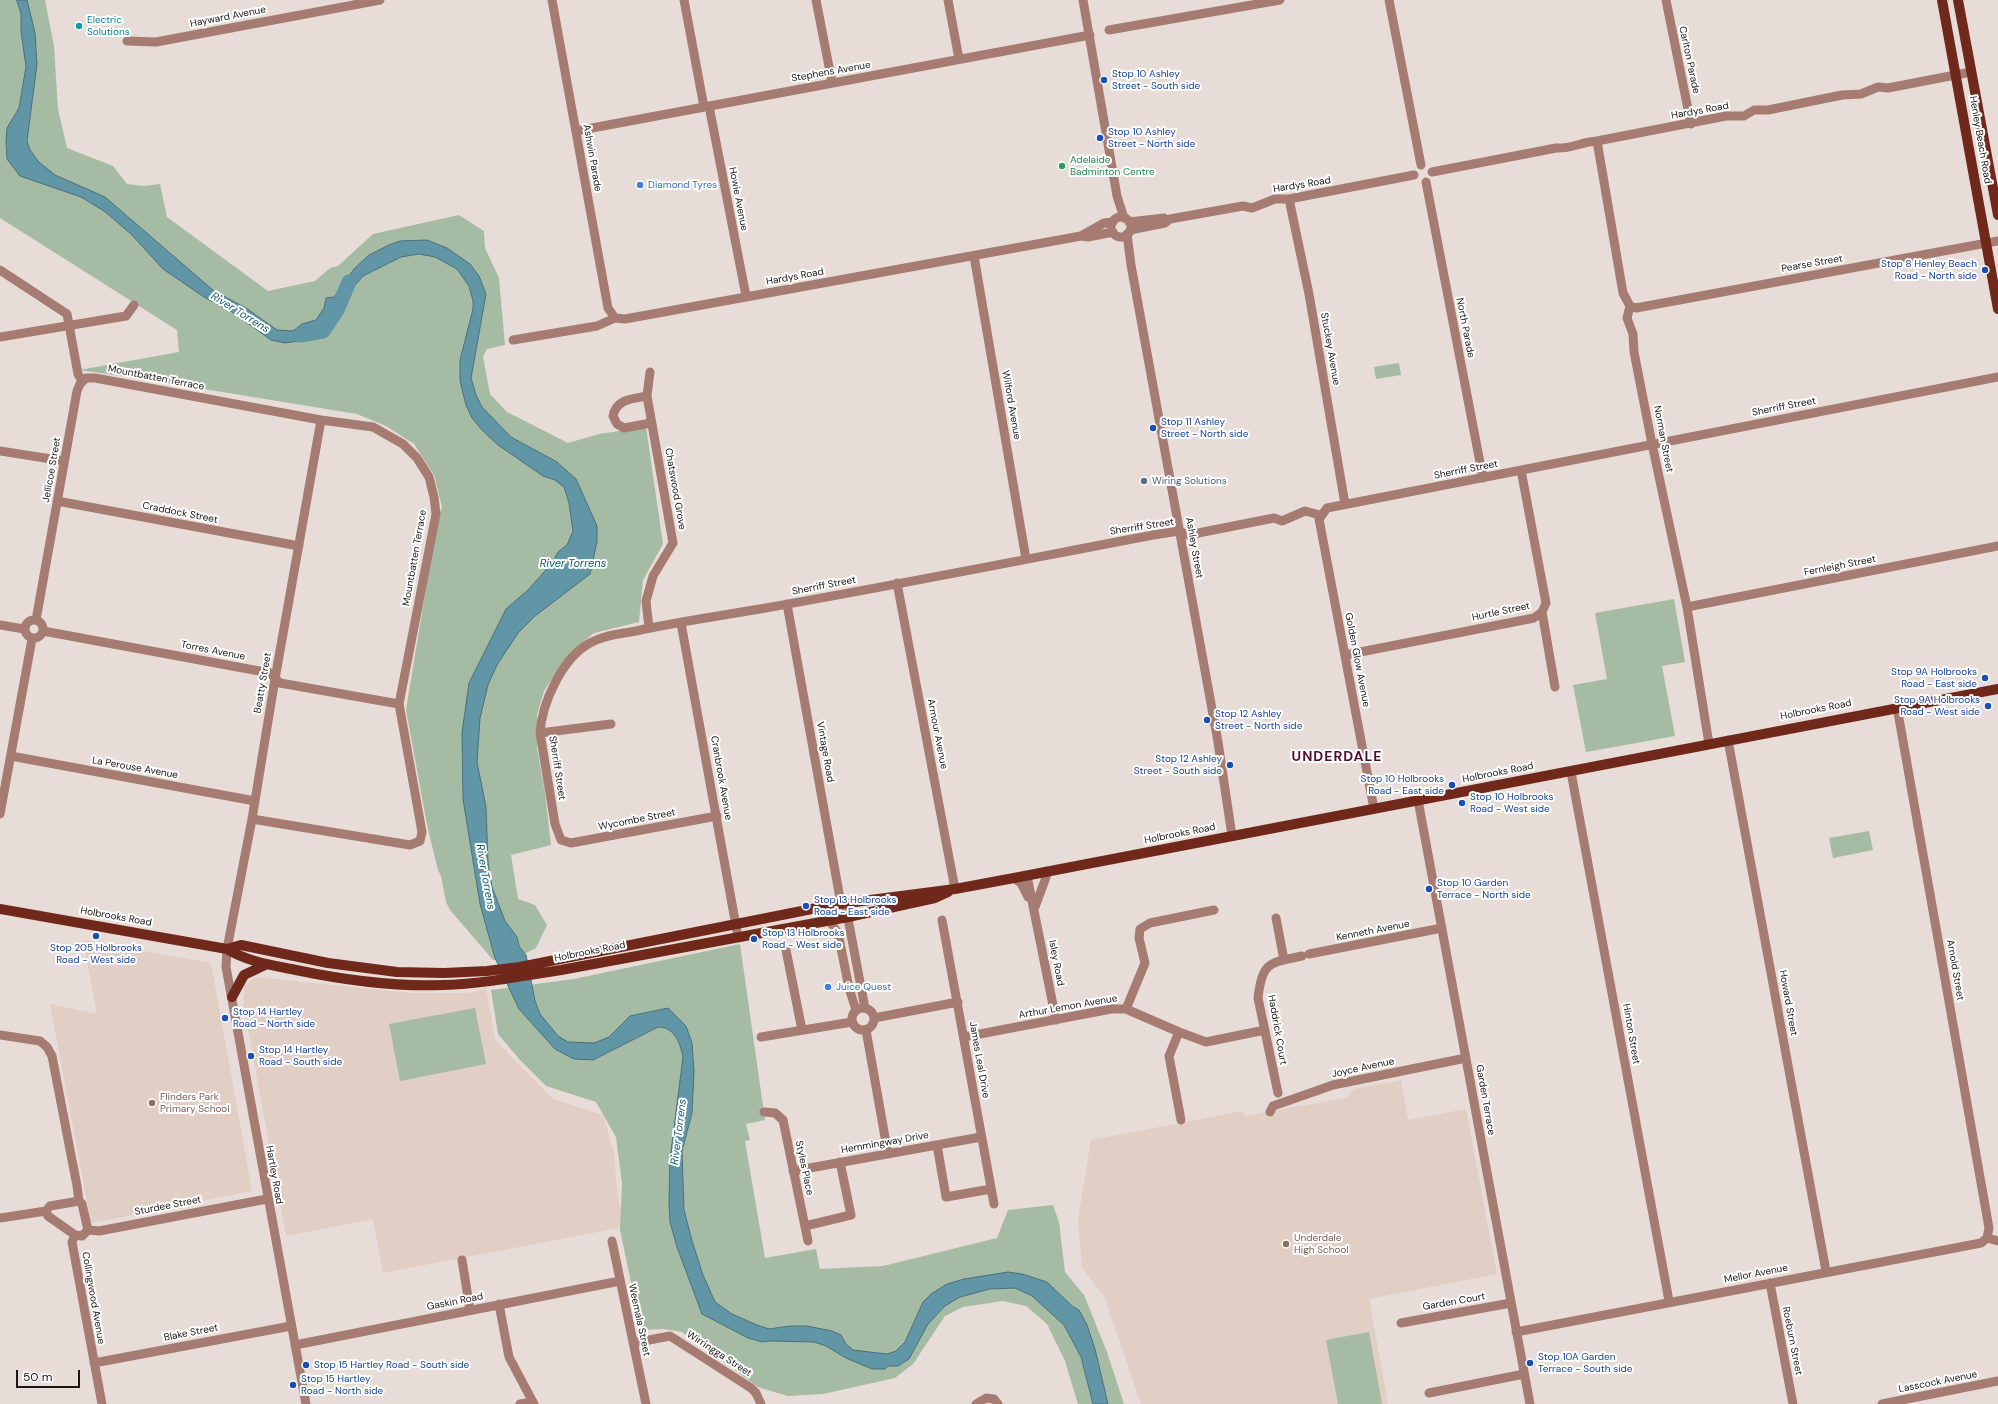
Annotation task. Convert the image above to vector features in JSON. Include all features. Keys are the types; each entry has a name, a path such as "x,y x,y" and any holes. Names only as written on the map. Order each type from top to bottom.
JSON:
{"main road":[{"name":"Henley Beach Road","path":"1942,0 1998,309"},
{"name":"Henley Beach Road","path":"1958,0 1997,200 1998,215"},
{"name":"Holbrooks Road","path":"227,949 241,945 328,963 382,971 444,973 486,971 520,967 843,903 955,889 1027,876 1418,800 1571,772 1998,688"},
{"name":"Holbrooks Road","path":"0,909 227,949 240,957 324,975 396,984 444,985 561,970 848,917 935,898 955,889"},
{"path":"232,996 244,975 267,964"}],"street":[{"name":"Hayward Avenue","path":"128,41 156,42 380,0"},
{"name":"Ashwin Parade","path":"552,0 608,308 614,318"},
{"name":"Howie Avenue","path":"684,0 746,296"},
{"path":"816,0 832,82"},
{"path":"948,0 959,59"},
{"name":"Ashley Street","path":"1083,0 1117,196 1116,206 1131,264 1218,742 1232,836"},
{"path":"1109,30 1280,0"},
{"path":"1389,0 1421,165"},
{"name":"Carlton Parade","path":"1666,0 1691,124"},
{"name":"Stephens Avenue","path":"576,130 1090,35"},
{"name":"Hardys Road","path":"1432,172 1556,148 1570,148 1583,142 1597,141 1691,124 1726,116 1744,116 1754,110 1768,110 1842,95 1861,94 1878,88 1888,88 1971,72"},
{"name":"Norman Street","path":"1597,141 1623,294 1630,306 1627,318 1633,334 1634,352 1652,444 1687,606 1709,744"},
{"path":"1421,165 1430,167 1432,172 1432,176 1426,182 1417,180 1414,176 1417,167 1421,165"},
{"name":"Hardys Road","path":"513,340 597,326 614,318 625,319 1081,236 1088,237 1122,226 1164,218 1170,219 1243,206 1252,208 1276,199 1289,199 1414,176"},
{"name":"North Parade","path":"1426,182 1482,478"},
{"name":"Stuckey Avenue","path":"1289,199 1309,294 1345,504"},
{"name":"Pearse Street","path":"1630,306 1636,308 1998,241"},
{"name":"Wilford Avenue","path":"974,256 1026,559"},
{"path":"0,270 67,314 78,374 82,381"},
{"path":"0,337 126,316 134,305"},
{"name":"Chatswood Grove","path":"649,628 646,601 653,576 673,543 647,396 650,372"},
{"name":"Mountbatten Terrace","path":"82,381 90,377 321,420 373,427 403,444 417,458 429,477 436,514 399,704 422,832 420,841 410,845 252,819"},
{"name":"Sherriff Street","path":"561,840 555,824 540,733 541,720 547,700 573,657 589,643 601,638 1179,531 1188,535 1274,518 1282,521 1305,511 1320,515 1327,508 1345,504 1997,377"},
{"name":"Jellicoe Street","path":"36,620 77,391 82,381"},
{"path":"647,396 622,401 614,408 613,416 617,424 624,428 651,423"},
{"name":"Beatty Street","path":"227,949 252,819 321,420"},
{"path":"0,451 64,461"},
{"name":"Hurtle Street","path":"1344,655 1534,618 1542,612 1546,603 1520,470"},
{"name":"Craddock Street","path":"57,501 299,546"},
{"name":"Golden Glow Avenue","path":"1320,515 1319,519 1374,809"},
{"name":"Fernleigh Street","path":"1687,606 1998,546"},
{"name":"Armour Avenue","path":"897,583 955,889"},
{"name":"Vintage Road","path":"787,604 843,903 848,917 860,1009"},
{"path":"1542,612 1556,687"},
{"path":"36,620 41,623 43,631 39,638 32,639 26,635 24,629 27,623 36,620"},
{"name":"Cranbrook Avenue","path":"681,623 738,937"},
{"path":"0,625 24,629"},
{"name":"Torres Avenue","path":"43,631 270,673 282,684 399,704"},
{"path":"0,814 4,766 11,756 32,639"},
{"name":"Arnold Street","path":"1897,707 1989,1228 1987,1238"},
{"path":"540,733 611,724"},
{"name":"Howard Street","path":"1728,740 1826,1271"},
{"name":"La Perouse Avenue","path":"11,756 255,801"},
{"name":"Hinton Street","path":"1571,772 1669,1301"},
{"name":"Garden Terrace","path":"1418,800 1530,1404"},
{"name":"Wycombe Street","path":"561,840 571,843 717,816"},
{"name":"Isley Road","path":"1034,911 1036,900 1048,872"},
{"name":"Isley Road","path":"1027,876 1056,1020"},
{"name":"Isley Road","path":"1014,878 1021,883 1034,911"},
{"path":"1126,1009 1144,963 1139,938 1140,929 1150,923 1214,910"},
{"path":"1276,918 1284,960"},
{"path":"829,920 838,933 849,988 860,1009 871,1012 874,1018 872,1025 866,1030"},
{"name":"James Leal Drive","path":"942,920 994,1204"},
{"name":"Kenneth Avenue","path":"1306,955 1442,928"},
{"name":"Hartley Road","path":"227,949 226,967 267,1199 306,1404"},
{"path":"786,950 802,1030"},
{"name":"Haddrick Court","path":"1278,1094 1258,998 1260,984 1265,970 1273,962 1306,955"},
{"path":"874,1018 958,1002"},
{"path":"860,1009 852,1015 852,1022 856,1028 866,1030"},
{"name":"Arthur Lemon Avenue","path":"964,1037 1111,1009 1126,1009 1178,1032 1206,1042 1265,1030"},
{"path":"762,1037 852,1022"},
{"path":"866,1030 888,1154"},
{"path":"1178,1032 1169,1056 1181,1120"},
{"path":"0,1035 40,1041 47,1047 52,1056 77,1186 78,1201 82,1204 88,1230"},
{"name":"Joyce Avenue","path":"1270,1112 1273,1106 1332,1085 1466,1058"},
{"name":"Styles Place","path":"764,1112 775,1113 783,1120 808,1241"},
{"name":"Hemmingway Drive","path":"793,1171 981,1136"},
{"path":"937,1145 946,1197 991,1189"},
{"path":"805,1226 851,1215 840,1162"},
{"name":"Sturdee Street","path":"75,1235 82,1236 88,1230 99,1230 267,1199"},
{"path":"0,1218 46,1211 50,1206 78,1201"},
{"path":"46,1211 48,1216 75,1235"},
{"name":"Collingwood Avenue","path":"75,1235 72,1242 102,1404"},
{"path":"1987,1238 1998,1241"},
{"name":"Mellor Avenue","path":"1516,1332 1669,1301 1981,1242 1987,1238"},
{"name":"Weemala Street","path":"612,1241 646,1404"},
{"path":"462,1260 470,1310"},
{"name":"Gaskin Road","path":"295,1345 620,1281"},
{"name":"Roeburn Street","path":"1770,1283 1793,1404"},
{"name":"Garden Court","path":"1402,1323 1511,1303"},
{"path":"499,1304 509,1357 533,1403 520,1404"},
{"name":"Blake Street","path":"94,1363 291,1326"},
{"name":"Wirringga Street","path":"633,1343 670,1336 751,1388 756,1393 762,1404"},
{"path":"1430,1393 1524,1374"},
{"name":"Lasscock Avenue","path":"1882,1404 1906,1402 1998,1381"},
{"path":"976,1404 986,1398 994,1399 998,1404"}],"shaded area":[{"name":"Flinders Park Primary School","path":"83,940 211,963 252,1191 91,1223 50,1004 97,1014"},
{"path":"255,977 410,993 476,992 486,987 495,1039 553,1099 603,1115 614,1153 617,1190 624,1227 383,1273 373,1219 286,1236 244,1007 244,987"},
{"name":"Underdale High School","path":"1401,1080 1408,1120 1466,1109 1497,1274 1369,1299 1388,1404 1141,1404 1104,1296 1082,1268 1078,1219 1091,1140 1243,1111 1244,1116 1346,1098 1354,1089"}],"green space":[{"path":"0,0 45,0 54,46 58,109 67,148 113,166 127,184 144,186 160,184 167,217 268,291 315,281 330,268 338,266 373,234 459,215 484,231 485,248 499,278 505,345 487,349 483,357 490,394 507,412 568,443 599,434 646,427 663,544 643,580 639,622 594,633 577,647 561,665 544,691 537,715 537,748 545,793 551,845 511,855 518,899 535,905 547,925 536,948 512,960 493,960 450,910 446,902 441,876 438,870 427,825 406,710 437,520 442,507 434,475 414,444 386,426 357,414 79,370 179,352 177,330 0,218"},
{"path":"1399,363 1401,375 1376,379 1374,367"},
{"path":"1674,599 1685,662 1662,666 1675,736 1586,752 1573,685 1607,679 1595,613"},
{"path":"1869,831 1873,850 1833,858 1829,838"},
{"path":"740,944 765,1120 746,1124 750,1140 745,1141 765,1258 816,1249 820,1269 883,1266 997,1238 1008,1210 1053,1205 1059,1222 1065,1272 1084,1295 1107,1352 1124,1404 1078,1404 1065,1361 1047,1324 1026,1306 1003,1301 963,1307 945,1316 913,1364 895,1378 823,1394 788,1396 758,1387 682,1332 664,1329 641,1330 620,1230 622,1183 616,1137 596,1102 546,1086 520,1060 498,1034 491,990 574,979"},
{"path":"475,1008 486,1064 400,1081 389,1024"},
{"path":"1369,1332 1382,1404 1338,1404 1326,1340"}],"water":[{"name":"River Torrens","path":"17,0 27,0 35,33 37,64 27,141 30,150 39,162 55,175 105,197 214,291 246,308 277,330 293,331 302,324 316,320 324,308 326,298 334,297 354,269 369,255 400,241 427,240 447,248 470,264 479,276 486,294 471,378 476,395 482,407 511,437 557,462 576,479 597,526 597,542 590,574 535,616 518,633 497,665 488,685 480,718 477,762 486,807 488,862 492,887 505,921 517,937 519,946 526,955 535,1001 540,1014 558,1036 568,1042 594,1043 609,1037 630,1016 668,1008 686,1026 692,1043 694,1071 692,1113 682,1151 684,1210 703,1275 715,1302 732,1314 769,1329 790,1326 807,1326 832,1331 841,1335 846,1344 853,1350 887,1354 896,1351 905,1342 923,1302 931,1294 947,1284 964,1279 1008,1272 1022,1274 1047,1282 1072,1306 1079,1310 1087,1325 1095,1349 1108,1404 1093,1404 1081,1357 1064,1325 1032,1296 1015,1288 990,1289 960,1297 945,1306 928,1324 909,1359 898,1366 888,1366 885,1369 872,1369 846,1358 826,1346 814,1342 762,1342 748,1338 702,1314 677,1247 670,1222 670,1159 683,1057 676,1037 669,1030 658,1027 593,1060 574,1059 555,1049 519,1009 495,958 480,904 463,799 462,733 469,683 506,609 528,590 552,563 558,552 567,545 573,531 569,503 564,487 555,480 543,476 498,445 472,418 466,405 460,381 460,360 473,309 473,301 469,286 457,269 435,257 419,254 401,257 363,276 337,306 320,334 311,339 285,343 271,340 232,312 204,297 163,269 131,234 104,211 81,197 20,176 7,159 7,128 19,108 26,67 21,31 21,14"}],"waterway":[{"name":"River Torrens","path":"301,335 323,331 337,310 349,282"}],"place":[{"name":"Electric Solutions","path":"79,26"},
{"name":"Stop 10 Ashley Street - South side","path":"1104,80"},
{"name":"Stop 10 Ashley Street - North side","path":"1100,138"},
{"name":"Adelaide Badminton Centre","path":"1062,166"},
{"name":"Diamond Tyres","path":"640,185"},
{"name":"Stop 8 Henley Beach Road - North side","path":"1985,270"},
{"name":"Stop 11 Ashley Street - North side","path":"1153,428"},
{"name":"Wiring Solutions","path":"1144,481"},
{"name":"Stop 9A Holbrooks Road - East side","path":"1985,678"},
{"name":"Stop 9A Holbrooks Road - West side","path":"1988,706"},
{"name":"Stop 12 Ashley Street - North side","path":"1207,720"},
{"name":"Stop 12 Ashley Street - South side","path":"1230,765"},
{"name":"Stop 10 Holbrooks Road - East side","path":"1452,785"},
{"name":"Stop 10 Holbrooks Road - West side","path":"1462,803"},
{"name":"Stop 10 Garden Terrace - North side","path":"1429,889"},
{"name":"Stop 13 Holbrooks Road - East side","path":"806,906"},
{"name":"Stop 205 Holbrooks Road - West side","path":"96,936"},
{"name":"Stop 13 Holbrooks Road - West side","path":"754,939"},
{"name":"Juice Quest","path":"828,987"},
{"name":"Stop 14 Hartley Road - North side","path":"225,1018"},
{"name":"Stop 14 Hartley Road - South side","path":"251,1056"},
{"name":"Flinders Park Primary School","path":"152,1103"},
{"name":"Underdale High School","path":"1286,1244"},
{"name":"Stop 10A Garden Terrace - South side","path":"1530,1363"},
{"name":"Stop 15 Hartley Road - South side","path":"306,1365"},
{"name":"Stop 15 Hartley Road - North side","path":"293,1385"}],"district":[{"name":"UNDERDALE","path":"1337,757"}]}
